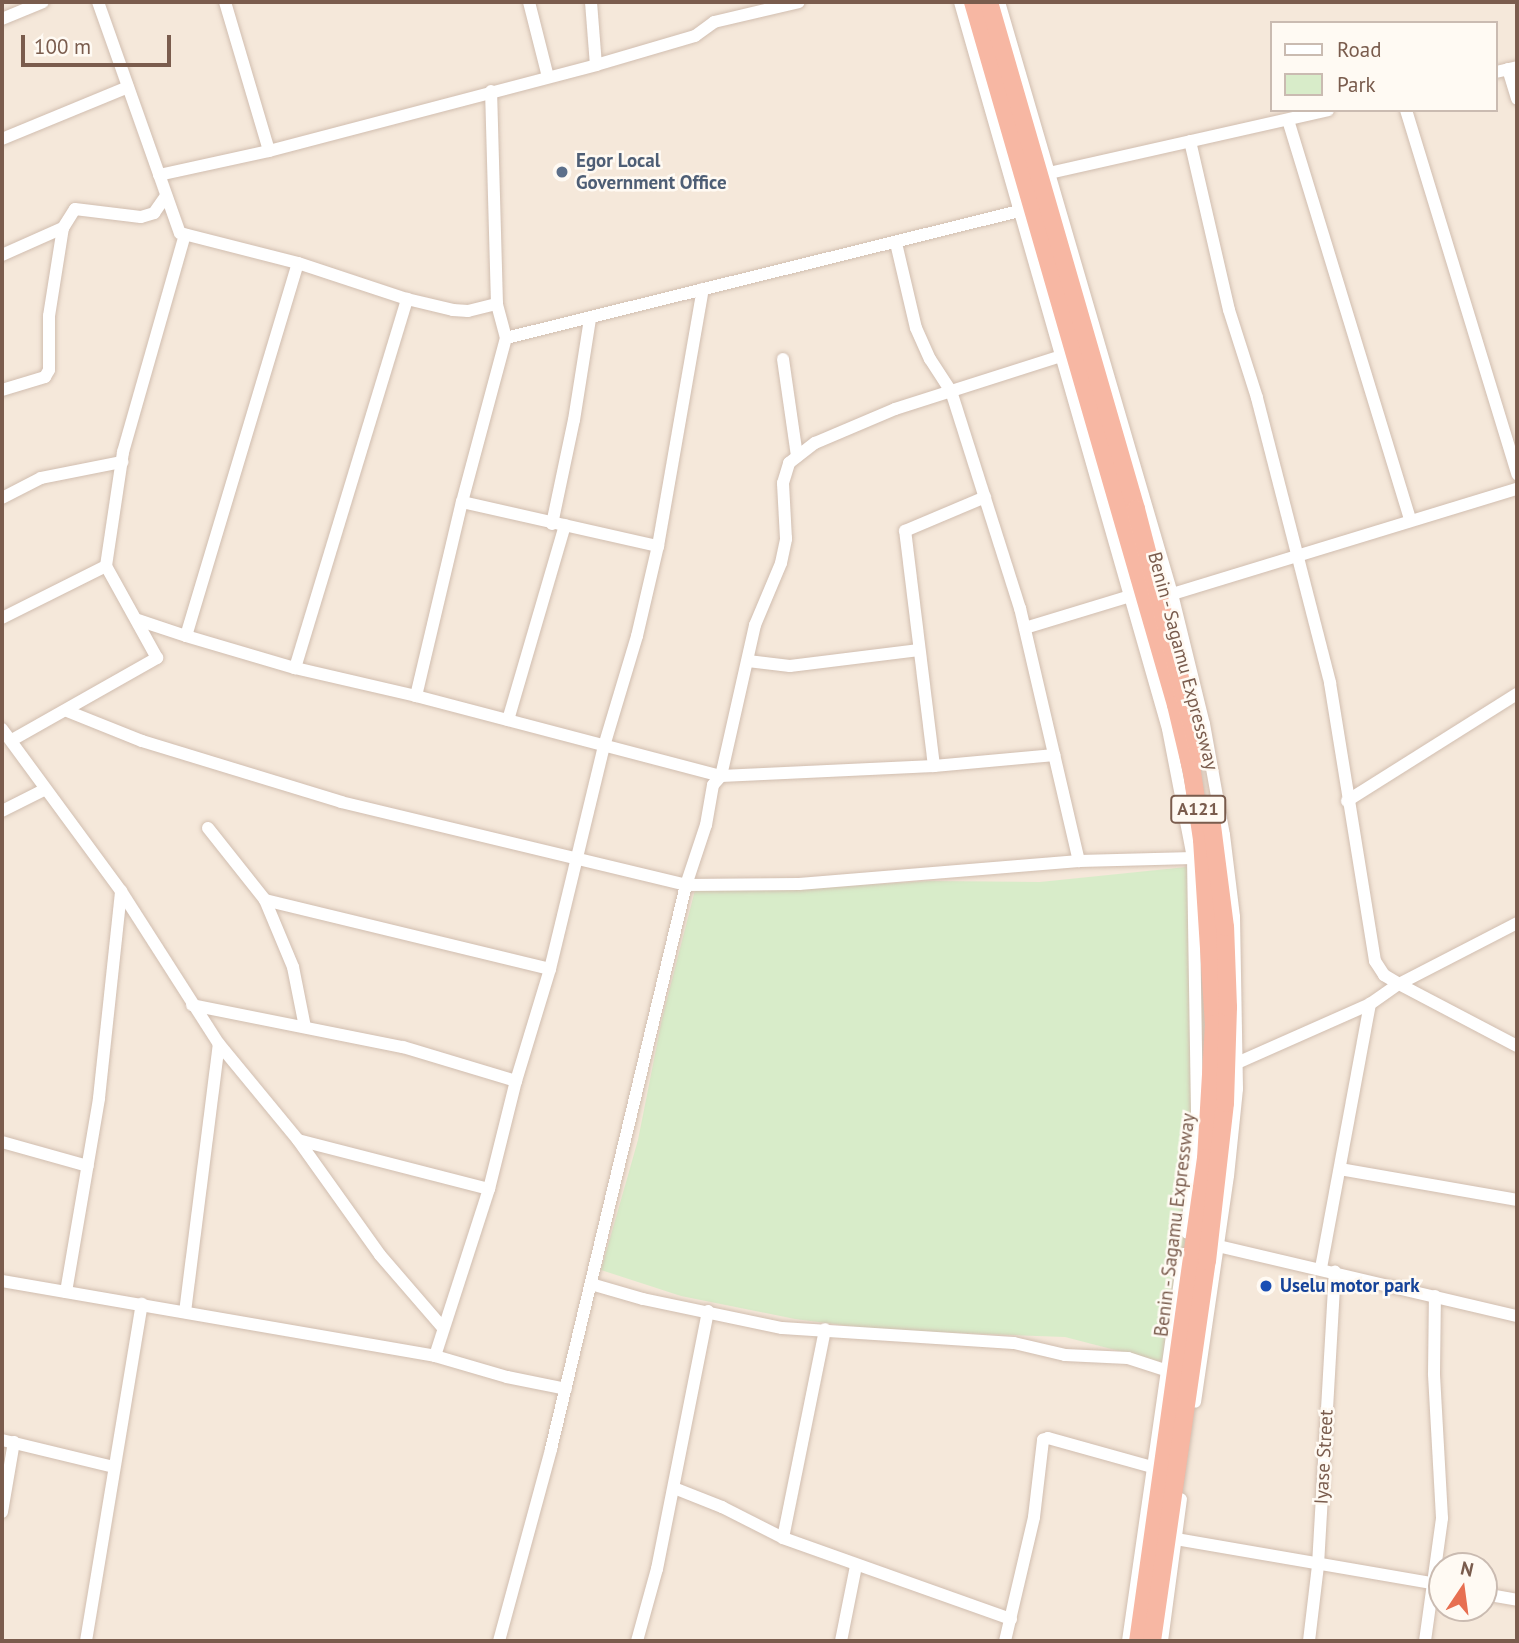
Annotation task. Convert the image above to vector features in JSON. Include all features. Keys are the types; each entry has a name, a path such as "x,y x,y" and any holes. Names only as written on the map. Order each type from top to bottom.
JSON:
{"highway":[{"name":"Benin - Sagamu Expressway","path":"973,2 1182,704 1202,840 1214,1024 1206,1158 1138,1641"},
{"name":"A121","path":"989,2 1166,596 1182,704 1208,794 1225,927 1228,1007 1225,1091 1209,1248 1152,1641"}],"street":[{"path":"2,19 43,2"},
{"path":"98,2 180,233 298,263 407,299 453,310 497,304"},
{"path":"225,2 269,151"},
{"path":"529,2 548,77"},
{"path":"591,2 596,65"},
{"path":"159,175 269,151 596,65 695,36 714,22 799,2"},
{"path":"960,2 1168,729 1194,859 1197,1121 1188,1226 1128,1641"},
{"path":"999,2 1204,724 1224,835 1234,917 1237,1063 1231,1151 1162,1641"},
{"path":"1507,69 1517,99"},
{"path":"2,139 128,87"},
{"path":"416,696 462,502 506,338 497,304 491,91"},
{"path":"1049,173 1320,112"},
{"path":"1407,112 1517,474"},
{"path":"1288,120 1410,519"},
{"path":"1189,141 1229,310 1257,398 1330,683 1375,961 1384,975 1399,984 1517,1046"},
{"path":"2,390 45,377 49,370 49,317 63,228 76,209 141,217 154,213 166,196"},
{"path":"506,338 1019,211"},
{"path":"2,255 63,228"},
{"path":"12,740 67,711 105,686 154,662 157,653 106,566 122,462 185,235"},
{"path":"896,243 916,328 930,359 951,391 1025,628 1079,861"},
{"path":"186,636 298,263"},
{"path":"435,1356 489,1188 516,1082 550,969 604,746 637,636 658,546 703,289"},
{"path":"295,668 407,299"},
{"path":"508,720 558,525 590,318"},
{"path":"499,1641 566,1389 686,885 706,825 713,785 721,776 755,625 781,563 786,539 783,482 789,463 815,443 895,409 1061,356"},
{"path":"783,359 797,456"},
{"path":"2,498 41,478 122,462"},
{"path":"1166,596 1410,519 1517,489"},
{"path":"934,766 905,531 985,497"},
{"path":"462,502 658,546"},
{"path":"2,618 106,566"},
{"path":"1025,628 1130,596"},
{"path":"138,620 295,668 416,696 721,776 934,766 1055,755"},
{"path":"748,661 789,666 919,650"},
{"path":"1347,801 1517,694"},
{"path":"67,711 142,741 341,802 686,885 799,884 1079,861 1194,859"},
{"path":"2,729 44,790 121,891 219,1044 298,1140 380,1255 443,1328"},
{"path":"2,811 44,790"},
{"path":"208,828 265,900 293,967 305,1027"},
{"path":"66,1292 99,1098 121,891"},
{"path":"265,900 550,969"},
{"path":"1237,1063 1370,1004 1399,984 1517,923"},
{"path":"1321,1268 1370,1004"},
{"path":"192,1005 403,1047 516,1082"},
{"path":"185,1312 219,1044"},
{"path":"298,1140 489,1188"},
{"path":"2,1142 88,1166"},
{"path":"1340,1169 1517,1200"},
{"path":"1218,1246 1517,1316"},
{"name":"Iyase Street","path":"1309,1641 1318,1565 1335,1272"},
{"path":"2,1281 435,1356 507,1377 566,1389"},
{"path":"591,1284 643,1299 782,1328 1014,1343 1065,1355 1128,1358 1166,1370"},
{"path":"1435,1296 1434,1373 1442,1518 1440,1552"},
{"path":"86,1641 142,1304"},
{"path":"636,1641 657,1569 708,1311"},
{"path":"783,1538 825,1329"},
{"path":"1005,1641 1034,1517 1043,1440 1048,1438 1152,1467"},
{"path":"2,1512 8,1441 114,1467"},
{"path":"674,1488 722,1507 783,1538 856,1566 950,1594 1012,1619"},
{"path":"1176,1539 1428,1582"},
{"path":"841,1641 856,1566"},
{"path":"1498,1597 1517,1600"},
{"path":"1425,1641 1429,1622"}],"shaded area":[{"path":"2,2 1517,2 1517,1641 2,1641"}],"green space":[{"path":"1196,866 1205,1017 1202,1102 1173,1365 1065,1337 881,1330 795,1319 681,1296 601,1270 638,1140 662,1019 695,890 818,888 928,881 1040,882"}],"place":[{"name":"Egor Local Government Office","path":"562,172"},
{"name":"Uselu motor park","path":"1266,1286"}]}
